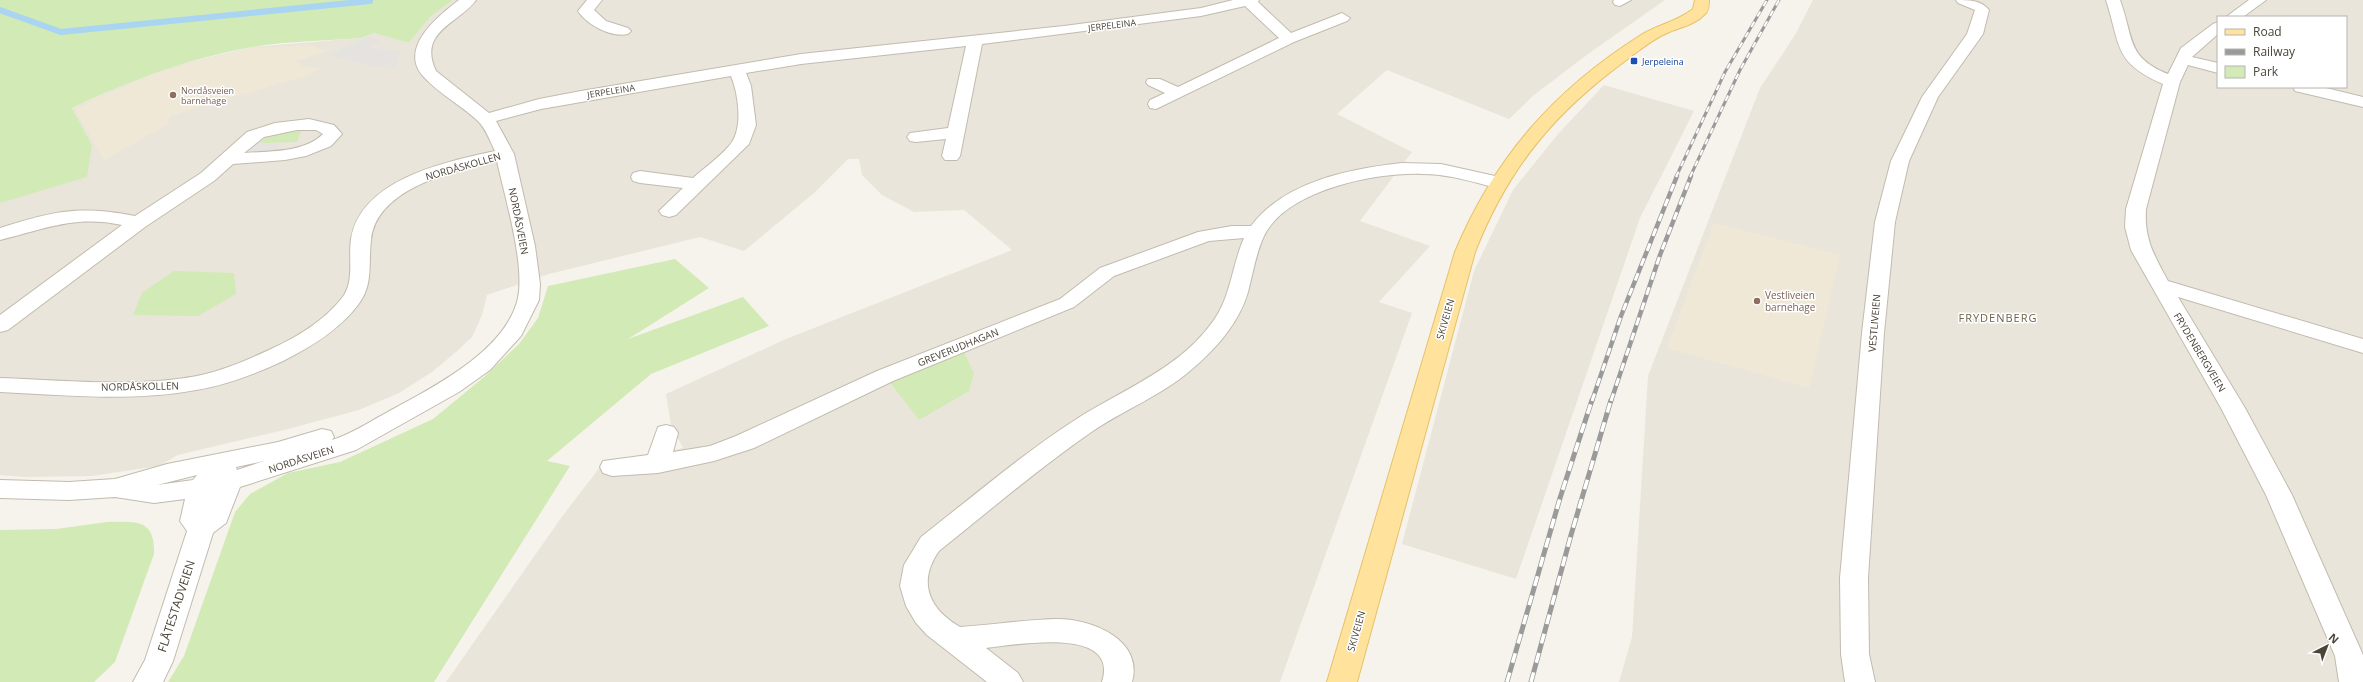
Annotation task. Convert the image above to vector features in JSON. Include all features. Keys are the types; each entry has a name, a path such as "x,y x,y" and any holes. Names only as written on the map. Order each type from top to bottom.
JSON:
{"main road":[{"name":"SKIVEIEN","path":"1342,682 1465,252 1477,219 1497,182 1524,144 1559,107 1636,46 1664,28"}],"street":[{"name":"NORDÅSVEIEN","path":"216,479 348,444 383,423 420,405 482,365 513,331 522,314 528,300 530,284 525,246 505,154 486,119 429,72 425,67 422,51 435,29 469,0"},
{"path":"595,0 585,11 595,27 623,31"},
{"name":"VESTLIVEIEN","path":"1860,682 1855,654 1854,578 1873,333 1884,222 1903,154 1930,97 1975,34 1982,10 1979,6 1963,0"},
{"path":"2113,0 2130,59 2148,72 2172,82"},
{"path":"2235,16 2259,0"},
{"name":"JERPELEINA","path":"486,119 581,96 820,57 975,41 1155,19 1250,1 1289,39"},
{"path":"1156,104 1289,39 1342,18"},
{"name":"FRYDENBERGVEIEN","path":"2217,28 2187,51 2172,82 2136,209 2135,227 2142,250 2160,285 2233,408 2279,495 2346,649 2354,682"},
{"path":"951,156 975,41"},
{"path":"2183,59 2217,68"},
{"path":"669,210 740,144 747,124 743,86 737,71"},
{"path":"1154,82 1178,93"},
{"path":"2305,88 2363,102"},
{"path":"0,325 138,223 228,159 249,138 277,127 301,124 322,126 330,129 333,134 323,143 297,152 228,159"},
{"path":"916,137 955,133"},
{"name":"NORDÅSKOLLEN","path":"0,385 146,387 184,385 242,370 272,357 300,343 324,327 352,300 362,271 361,238 365,223 377,204 390,194 423,177 461,165 505,154"},
{"path":"1008,682 955,639 936,626 918,605 914,587 915,569 921,555 930,544 1085,425 1148,390 1183,365 1213,336 1226,319 1236,298 1248,253 1256,232 1273,213 1288,202 1306,192 1362,174 1423,168 1454,172 1497,182"},
{"path":"640,177 696,184"},
{"path":"0,234 39,222 89,215 138,223"},
{"name":"GREVERUDHAGAN","path":"612,467 658,464 714,453 745,442 885,376 1067,303 1107,272 1206,236 1232,232 1256,232"},
{"path":"2160,285 2363,346"},
{"path":"658,464 666,433"},
{"path":"0,489 69,491 115,488 167,473 216,479"},
{"path":"115,488 154,494 216,479"},
{"name":"FLÅTESTADVEIEN","path":"153,671 201,528 217,516 216,479"},
{"path":"955,639 1056,630 1085,635 1108,645 1118,658 1120,672 1117,682"}],"shaded area":[{"path":"453,0 1665,0 1588,54 1534,95 1509,119 1387,70 1337,114 1412,152 1360,221 1430,246 1379,302 1412,313 1280,682 446,682 561,518 600,467 683,448 671,425 666,394 786,339 1012,250 964,210 914,212 882,195 862,175 859,159 848,159 814,193 744,251 700,237 549,274 487,295 482,315 472,337 456,352 432,372 399,393 359,410 288,429 178,455 159,466 92,476 24,477 0,475 0,203 15,197 92,145 72,108 133,81 185,63 252,47 361,38 374,33 409,43 431,16"},
{"path":"1813,0 2363,0 2363,682 1619,682 1632,637 1648,376 1760,88 1795,35"},
{"path":"370,36 380,41 370,48 400,51 395,68 375,66 328,55 348,45"},
{"name":"Nordåsveien barnehage","path":"310,45 327,51 296,61 303,67 321,68 312,74 170,116 168,124 104,160 75,109 135,81 188,63 251,48"},
{"path":"1604,85 1694,111 1640,218 1516,579 1402,544 1474,271 1513,190 1558,134"},
{"path":"281,143 273,155 228,159 242,144"},
{"name":"Vestliveien barnehage","path":"1714,223 1840,255 1809,388 1667,348"}],"green space":[{"path":"0,0 453,0 431,16 409,43 374,33 361,38 293,42 252,47 205,57 182,64 137,80 94,98 72,108 92,145 87,177 0,203"},
{"path":"301,131 297,142 260,143 271,133"},
{"path":"675,259 709,288 628,339 743,297 769,326 651,374 547,461 570,466 434,682 168,682 184,656 235,512 250,494 288,473 340,462 433,419 484,377 519,344 538,318 548,286"},
{"path":"174,271 234,273 236,294 198,316 133,315 142,293"},
{"path":"961,346 974,373 969,391 919,420 885,376"},
{"path":"107,522 142,524 151,534 154,554 115,662 94,682 0,682 0,530 56,529"}],"waterway":[{"path":"0,10 61,32 370,1"}],"railway":[{"path":"1676,177 1725,72 1767,0"},
{"path":"1690,177 1740,70 1779,0"},
{"path":"1592,401 1621,316 1677,176"},
{"path":"1611,401 1660,255 1691,176"},
{"path":"1507,682 1560,498 1592,400"},
{"path":"1531,682 1571,535 1611,400"}],"place":[{"name":"Jerpeleina","path":"1634,61"},
{"name":"Nordåsveien barnehage","path":"173,95"},
{"name":"Vestliveien barnehage","path":"1757,301"}],"district":[{"name":"FRYDENBERG","path":"1998,317"}]}
